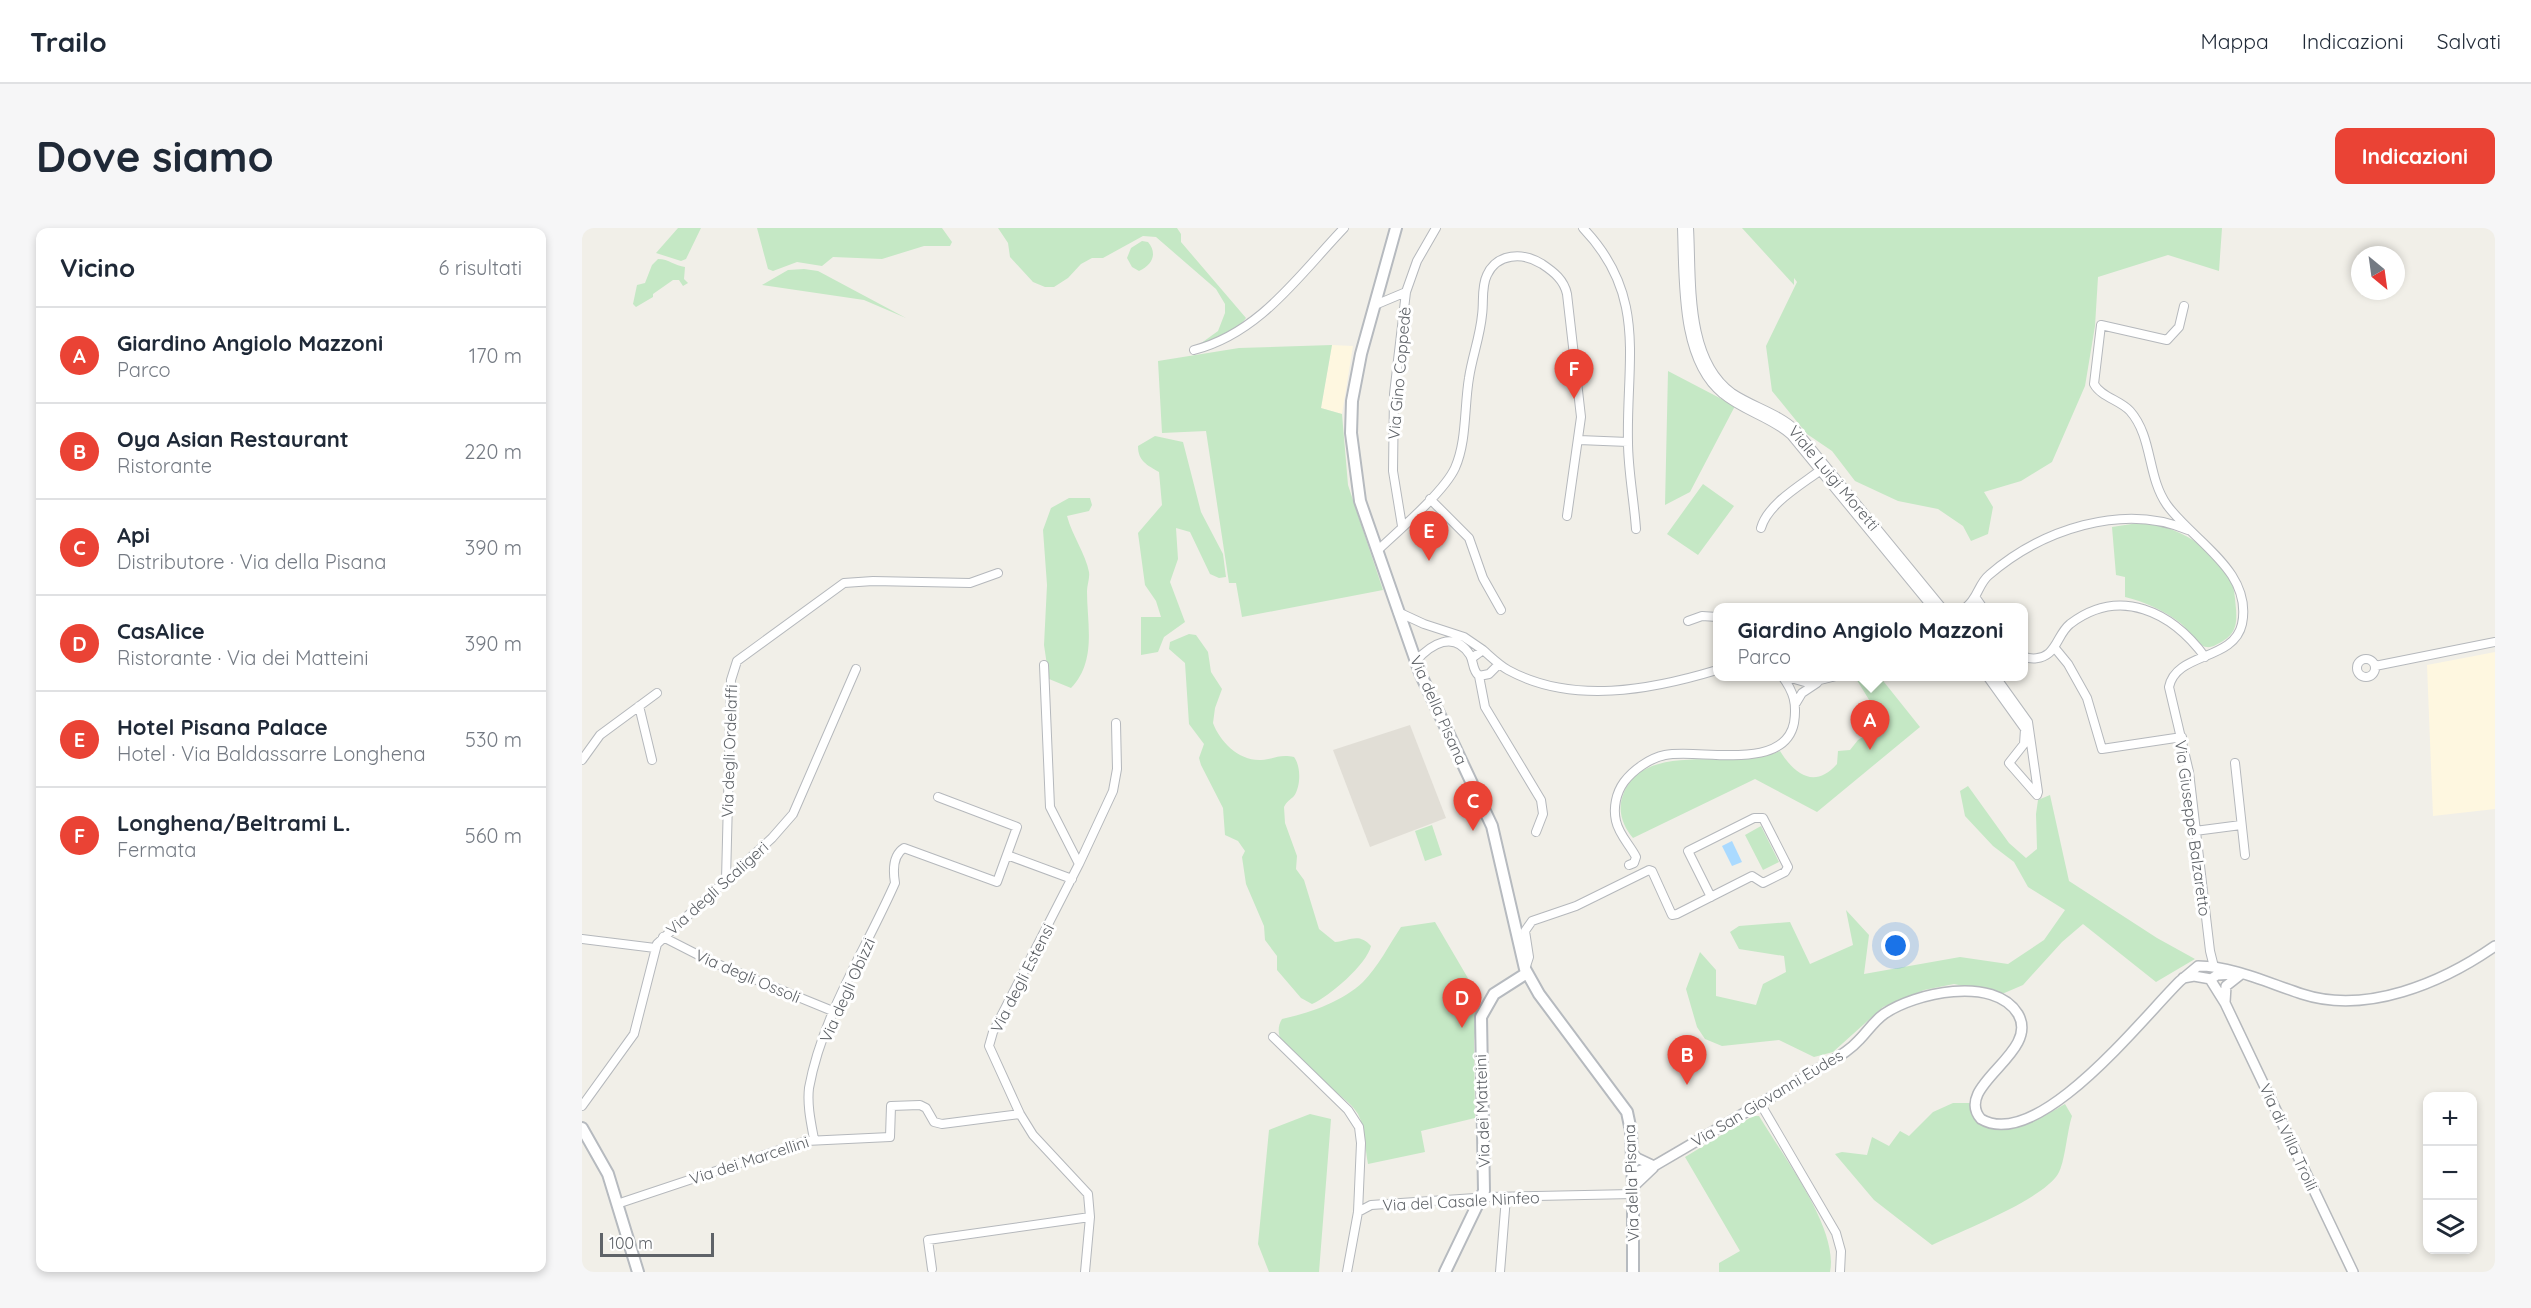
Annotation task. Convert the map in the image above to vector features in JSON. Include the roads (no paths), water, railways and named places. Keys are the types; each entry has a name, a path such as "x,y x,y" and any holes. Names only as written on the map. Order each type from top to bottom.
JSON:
{"main road":[{"name":"Via della Pisana","path":"1396,228 1356,371 1351,414 1360,501 1416,661 1492,826 1526,971 1544,1000 1624,1105 1630,1121 1633,1272"},
{"name":"Via dei Matteini","path":"1482,1198 1484,1177 1481,1017 1491,996 1526,971"},
{"path":"582,1128 606,1169 638,1272"},
{"path":"1445,1272 1482,1198"}],"street":[{"path":"1194,350 1223,341 1262,315 1344,228"},
{"name":"Via Gino Coppedè","path":"1402,526 1394,482 1393,417 1406,292 1419,255 1436,228"},
{"path":"1583,228 1604,255 1629,314 1631,370 1628,442 1636,529"},
{"name":"Viale Luigi Moretti","path":"1682,228 1690,335 1699,366 1711,383 1727,398 1787,432 1823,468 1938,603"},
{"name":"Viale Luigi Moretti","path":"1689,228 1697,334 1708,365 1719,381 1734,394 1792,427 1929,603"},
{"path":"1377,551 1430,499 1453,472 1458,459 1468,381 1481,322 1485,280 1493,266 1505,258 1522,256 1536,260 1555,274 1565,287 1581,405 1579,440 1567,516"},
{"path":"1375,305 1406,292"},
{"name":"Via Giuseppe Balzaretto","path":"2184,306 2177,332 2167,340 2160,341 2101,325 2095,386 2131,412 2143,437 2161,495 2189,530 2232,575 2242,607 2242,622 2237,636 2228,645 2179,671 2170,682 2170,694 2182,737 2212,972"},
{"path":"1579,440 1628,442"},
{"path":"1761,528 1764,519 1772,510 1823,468"},
{"path":"1430,499 1469,538 1483,578 1501,610"},
{"path":"1970,603 1976,598 1985,579 2001,566 2030,548 2071,530 2113,520 2146,517 2189,530"},
{"name":"Via degli Ordelaffi","path":"726,880 731,680 737,661 844,583 867,581 970,583 998,573"},
{"path":"1976,598 1980,603"},
{"path":"2028,656 2040,657 2054,647 2065,628 2082,616 2103,608 2132,606 2153,613 2178,626 2205,657"},
{"path":"1398,612 1436,628 1464,636 1499,664 1534,681 1588,690 1658,686 1713,671"},
{"path":"1688,621 1702,616 1713,617"},
{"path":"1436,628 1436,643"},
{"path":"1416,661 1436,643 1445,641 1457,643 1472,658 1474,671 1479,676 1485,707 1540,800 1543,814 1536,832"},
{"path":"2375,666 2495,642"},
{"path":"2054,647 2068,664 2087,698 2102,748 2182,737"},
{"path":"1472,658 1483,650"},
{"path":"1044,664 1050,807 1079,864"},
{"path":"1479,676 1487,675 1499,664"},
{"name":"Via degli Scaligeri","path":"582,1106 635,1030 655,948 663,937 772,838 795,811 856,669"},
{"path":"1785,681 1796,703"},
{"path":"1797,681 1818,682"},
{"path":"1629,865 1634,863 1636,857 1618,828 1615,808 1618,792 1628,777 1646,763 1665,755 1743,755 1774,747 1786,739 1791,731 1796,703 1802,693 1821,681"},
{"path":"1991,681 2024,726 2025,742 2019,753 2009,763 2037,795 2039,793 2026,719 1999,681"},
{"path":"582,760 600,735 657,693"},
{"path":"639,706 652,760"},
{"name":"Via degli Estensi","path":"1085,1272 1090,1217 1086,1190 1035,1138 1020,1114 990,1051 989,1043 1072,879 1113,791 1117,768 1116,723"},
{"path":"2019,753 2032,752"},
{"path":"2235,763 2245,855"},
{"path":"2019,776 2028,778 2035,771"},
{"path":"938,797 1017,827 1007,855 1072,879"},
{"path":"1526,971 1529,957 1525,931 1530,922 1576,906 1649,870 1672,915 1711,897 1752,876 1763,883 1788,870 1763,818 1754,818 1688,851 1711,897"},
{"path":"2195,831 2241,825"},
{"name":"Via degli Obizzi","path":"814,1139 809,1089 834,1012 894,883 894,867 900,851 904,848 997,882 1007,855"},
{"name":"Via degli Ossoli","path":"663,937 710,961 834,1012"},
{"path":"582,939 655,948"},
{"path":"2225,1003 2226,986 2242,974 2320,999 2356,1001 2433,980 2469,963 2495,946"},
{"name":"Via San Giovanni Eudes","path":"1632,1173 1654,1166 1846,1052 1878,1019 1895,1008 1928,995 1968,991 2004,1001 2020,1019 2021,1030 2017,1044 1981,1089 1975,1102 1977,1114 1983,1120 1994,1124 2012,1123 2044,1110 2073,1091 2183,978 2212,972 2242,974"},
{"name":"Via di Villa Troili","path":"2212,972 2353,1272"},
{"name":"Via del Casale Ninfeo","path":"1273,1037 1354,1116 1361,1143 1358,1212"},
{"path":"1760,1103 1836,1233 1841,1251 1840,1272"},
{"name":"Via dei Marcellini","path":"617,1204 814,1139 890,1137 891,1106 920,1105 926,1108 934,1122 942,1124 1020,1114"},
{"path":"1632,1152 1654,1166"},
{"name":"Via San Giovanni Eudes","path":"1633,1190 1654,1166"},
{"name":"Via del Casale Ninfeo","path":"1358,1212 1371,1205 1633,1190"},
{"path":"1500,1272 1506,1197"},
{"path":"1347,1272 1358,1212"},
{"path":"932,1269 928,1240 1090,1217"}],"water":[{"path":"1732,841 1742,862 1732,866 1722,846"}],"place":[{"name":"Longhena/Beltrami L.","path":"1574,399"},
{"name":"Hotel Pisana Palace","path":"1429,561"},
{"name":"Giardino Angiolo Mazzoni","path":"1870,750"},
{"name":"Api","path":"1473,831"},
{"name":"CasAlice","path":"1462,1028"},
{"name":"Oya Asian Restaurant","path":"1687,1085"}]}
